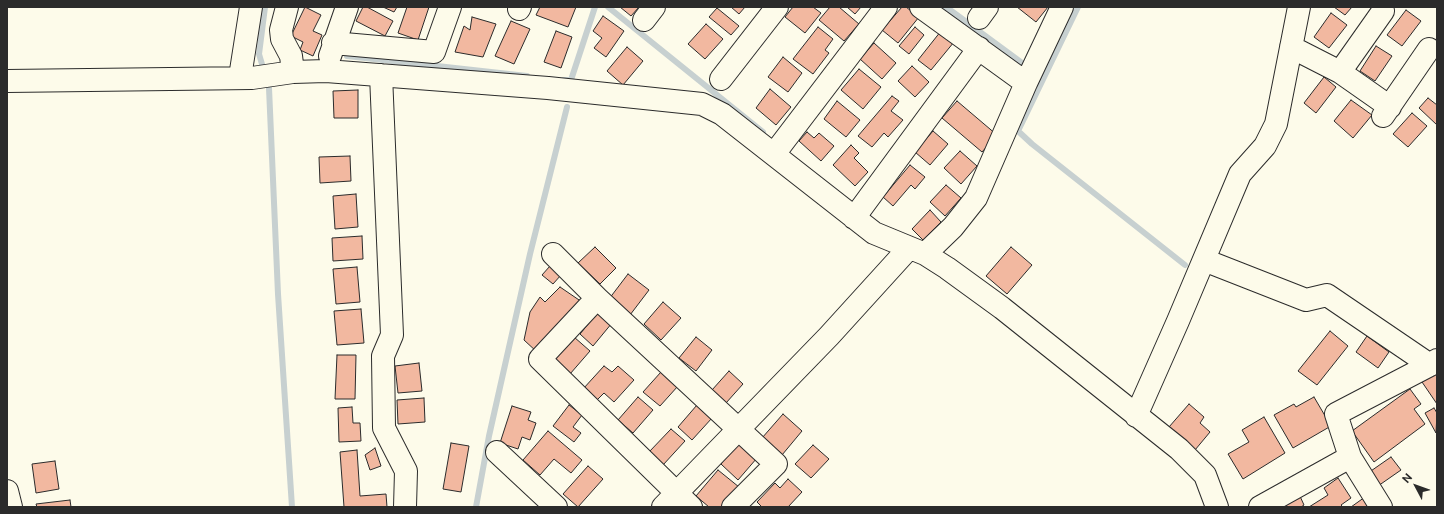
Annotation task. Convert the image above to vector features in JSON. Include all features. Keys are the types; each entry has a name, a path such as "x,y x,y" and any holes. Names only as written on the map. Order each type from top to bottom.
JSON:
{"street":[{"path":"251,7 257,76"},
{"path":"287,7 281,30 282,39 291,56 293,72"},
{"path":"326,71 333,43 347,7"},
{"path":"333,43 434,52 450,7"},
{"path":"721,79 777,7"},
{"path":"774,154 886,7"},
{"path":"921,7 1026,82"},
{"path":"597,298 540,359 677,502 738,430 829,336 917,251 953,226 976,198 1026,82 1062,7"},
{"path":"1136,416 1240,174 1265,146 1276,124 1299,7"},
{"path":"1340,72 1383,11"},
{"path":"1291,47 1340,72 1386,111 1429,49"},
{"path":"854,218 979,48"},
{"path":"7,81 257,76 293,72 326,71 548,88 702,104 722,114 874,233 917,251 947,268 1002,308 1179,449 1205,475 1217,507"},
{"path":"381,75 392,335 383,356 384,428 406,471 405,507"},
{"path":"553,254 597,298 776,464 733,507"},
{"path":"1204,260 1306,300 1327,295 1434,362 1336,414 1350,457 1381,507"},
{"path":"497,452 556,507"},
{"path":"1260,507 1350,457"},
{"path":"7,491 11,507"}],"building":[{"path":"305,7 321,15 313,31 322,35 313,56 300,50 303,42 291,36"},
{"path":"363,7 367,7 393,21 385,36 356,21"},
{"path":"383,7 397,7 394,12"},
{"path":"407,7 429,7 418,40 398,33"},
{"path":"540,7 576,7 568,27 536,15"},
{"path":"620,7 639,7 631,16"},
{"path":"731,7 745,7 739,14"},
{"path":"793,7 813,7 821,13 805,33 785,17"},
{"path":"830,7 839,7 859,24 844,41 819,20"},
{"path":"847,7 861,7 855,14"},
{"path":"902,7 906,7 919,17 898,43 882,30"},
{"path":"1017,7 1048,7 1036,22"},
{"path":"1334,7 1352,7 1345,15"},
{"path":"717,8 739,26 731,35 709,17"},
{"path":"1406,10 1421,21 1402,46 1387,35"},
{"path":"1331,13 1347,25 1329,48 1314,37"},
{"path":"603,16 624,31 606,57 594,48 602,38 593,31"},
{"path":"472,17 496,24 483,57 455,52 464,26 470,30"},
{"path":"511,21 530,29 514,64 495,56"},
{"path":"706,24 723,39 705,59 688,44"},
{"path":"818,27 833,39 825,50 829,53 813,74 793,59"},
{"path":"915,27 924,35 909,54 899,46"},
{"path":"556,31 572,37 561,68 544,62"},
{"path":"941,31 954,42 931,70 918,60"},
{"path":"874,43 896,63 882,79 860,59"},
{"path":"1376,46 1392,56 1375,81 1360,71"},
{"path":"627,47 643,61 623,85 607,71"},
{"path":"783,57 802,73 788,92 768,77"},
{"path":"912,66 929,82 915,97 898,81"},
{"path":"859,69 881,87 863,109 841,90"},
{"path":"1324,77 1336,87 1316,113 1304,103"},
{"path":"770,89 791,107 776,125 756,108"},
{"path":"358,90 358,118 334,118 333,91"},
{"path":"892,96 899,101 891,111 903,120 888,137 884,133 872,147 858,136"},
{"path":"1428,98 1437,105 1437,125 1419,108"},
{"path":"1351,100 1372,115 1353,138 1334,121"},
{"path":"837,101 860,120 846,137 824,119"},
{"path":"957,101 997,135 982,152 942,118"},
{"path":"1412,113 1427,126 1408,147 1393,134"},
{"path":"933,131 948,144 930,165 915,152"},
{"path":"807,132 814,138 819,133 834,146 821,161 799,141"},
{"path":"851,145 859,153 854,158 868,172 855,186 833,165"},
{"path":"960,151 977,166 961,184 944,168"},
{"path":"350,156 351,181 320,183 319,157"},
{"path":"910,165 925,177 915,189 911,185 893,206 883,197"},
{"path":"946,185 961,198 945,216 930,202"},
{"path":"356,194 358,227 335,229 333,196"},
{"path":"930,210 941,222 923,240 912,229"},
{"path":"362,236 363,259 333,261 332,238"},
{"path":"595,247 616,268 600,284 578,263"},
{"path":"1011,247 1032,265 1007,294 986,276"},
{"path":"550,266 561,275 553,284 542,275"},
{"path":"357,267 360,302 336,304 333,269"},
{"path":"628,274 649,290 630,315 609,299"},
{"path":"560,287 582,302 537,352 524,340 530,312 540,297 545,302"},
{"path":"663,302 681,318 661,340 644,324"},
{"path":"361,309 364,343 337,345 334,311"},
{"path":"598,312 612,323 593,346 580,334"},
{"path":"1330,331 1348,346 1317,385 1298,371"},
{"path":"1367,336 1389,352 1378,368 1356,352"},
{"path":"574,337 590,351 570,374 554,359"},
{"path":"696,337 712,350 696,371 679,358"},
{"path":"337,355 356,355 355,399 335,399"},
{"path":"419,363 422,391 398,393 395,366"},
{"path":"604,366 612,372 618,366 634,380 614,402 604,393 596,401 583,389"},
{"path":"729,371 743,384 726,403 712,390"},
{"path":"661,372 678,386 660,406 643,392"},
{"path":"1437,372 1437,404 1422,382"},
{"path":"1410,389 1421,404 1414,409 1425,424 1374,462 1352,431"},
{"path":"638,397 653,410 633,433 618,420"},
{"path":"1314,397 1331,426 1293,448 1274,415 1294,404 1296,407"},
{"path":"424,398 425,422 398,424 397,400"},
{"path":"1189,404 1204,417 1200,423 1210,432 1195,450 1169,427"},
{"path":"569,405 582,415 573,427 581,433 574,442 553,426"},
{"path":"697,405 712,418 692,440 678,427"},
{"path":"512,406 531,412 528,420 536,423 530,440 522,437 518,449 500,443"},
{"path":"352,407 353,423 360,423 361,441 339,442 338,408"},
{"path":"1434,408 1437,413 1436,433 1425,413"},
{"path":"783,414 802,431 782,455 762,438"},
{"path":"1264,417 1285,453 1243,479 1228,454 1249,442 1242,430"},
{"path":"671,429 685,441 663,465 649,452"},
{"path":"548,431 582,460 571,473 554,459 540,475 523,460"},
{"path":"736,440 757,458 738,480 721,464"},
{"path":"451,443 469,446 461,492 443,489"},
{"path":"813,445 829,459 811,478 795,464"},
{"path":"375,448 381,466 370,470 365,455"},
{"path":"357,450 360,496 386,494 387,507 344,507 340,452"},
{"path":"1391,457 1401,470 1378,486 1368,473"},
{"path":"55,461 59,489 36,493 32,464"},
{"path":"588,466 603,479 578,507 563,494"},
{"path":"718,470 739,487 723,507 709,507 696,496"},
{"path":"1338,478 1351,498 1341,505 1343,507 1309,507 1328,495 1324,488"},
{"path":"788,479 802,492 788,507 762,507 757,502 775,483 780,488"},
{"path":"1299,494 1304,505 1301,507 1276,507"},
{"path":"1365,497 1372,507 1351,507"},
{"path":"70,500 71,507 37,507 36,504"}],"waterway":[{"path":"265,7 259,54 269,88 278,294 292,507"},
{"path":"564,80 571,80 595,7"},
{"path":"608,7 763,132"},
{"path":"946,7 1022,63"},
{"path":"1078,7 1018,131 1032,144 1185,265"},
{"path":"347,56 527,76"},
{"path":"476,507 489,436 530,254 567,107"}]}
